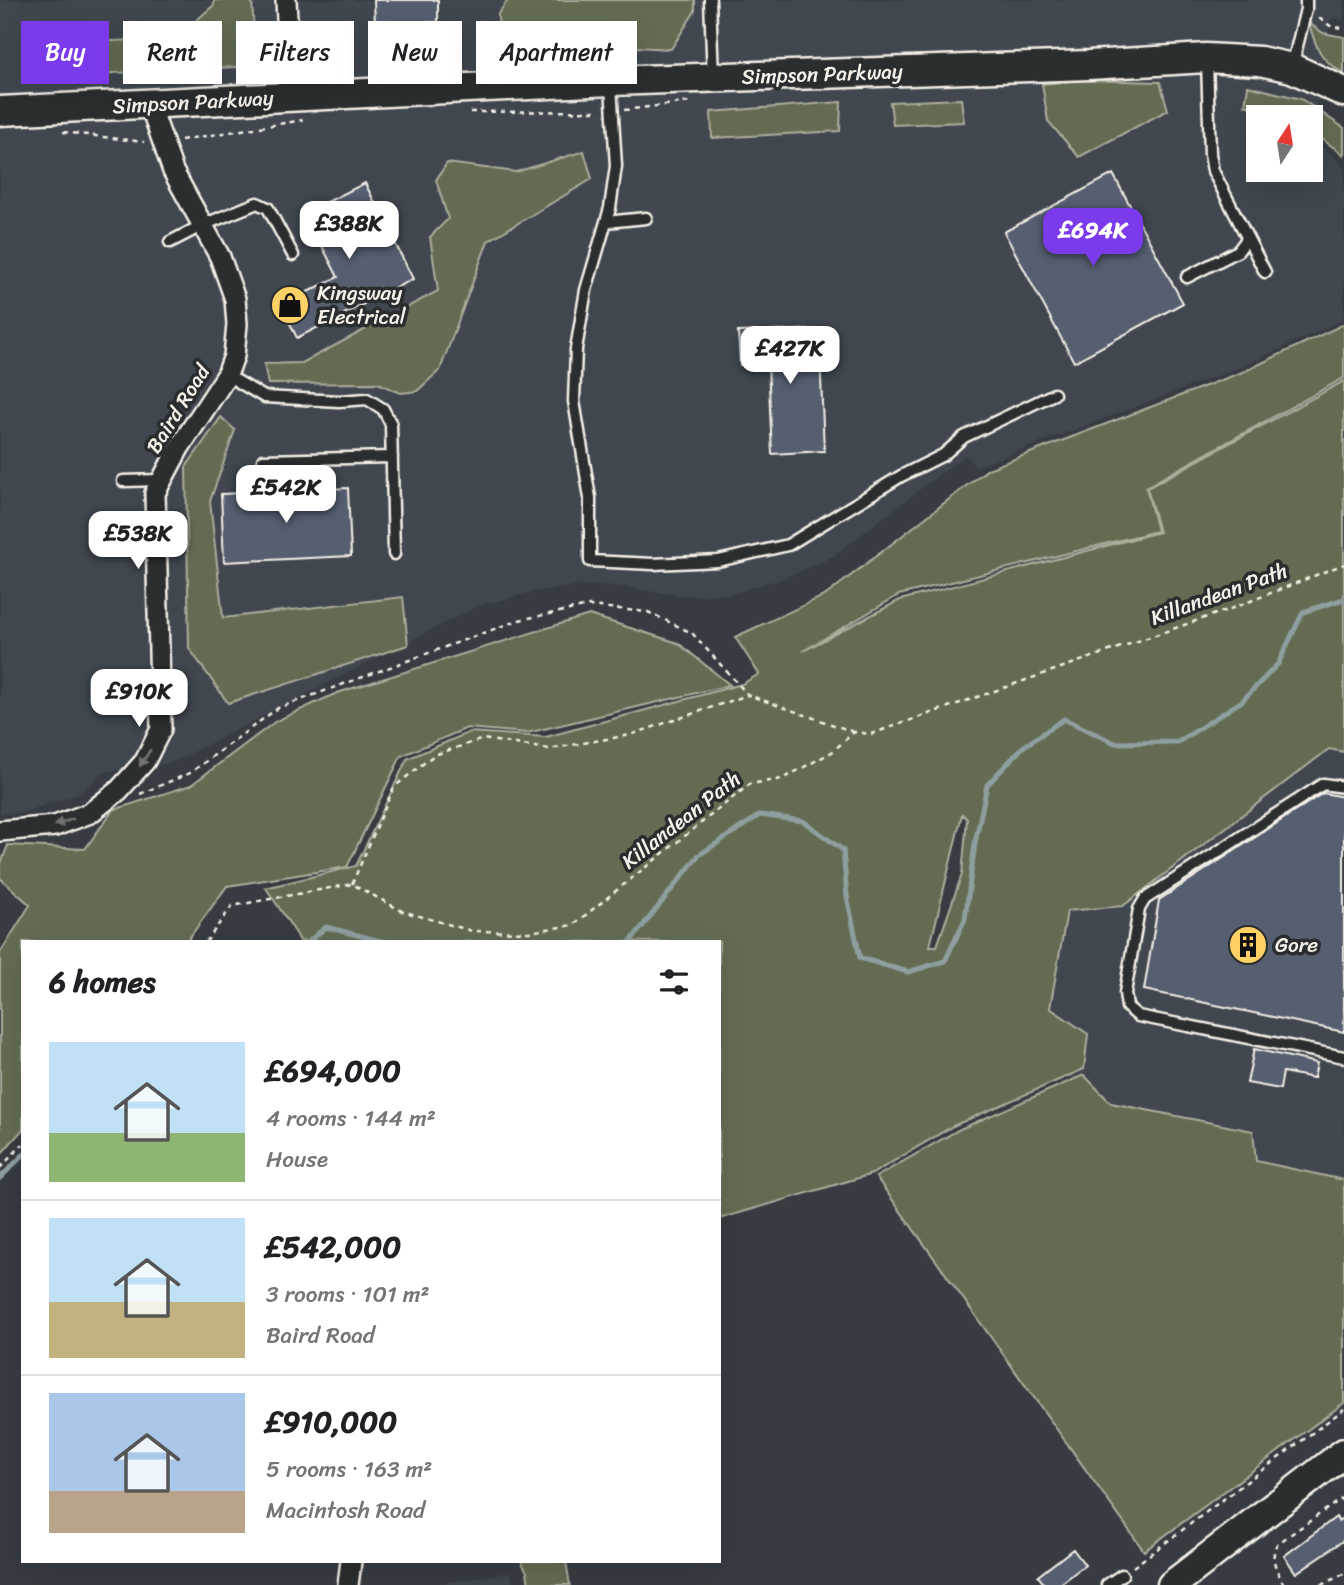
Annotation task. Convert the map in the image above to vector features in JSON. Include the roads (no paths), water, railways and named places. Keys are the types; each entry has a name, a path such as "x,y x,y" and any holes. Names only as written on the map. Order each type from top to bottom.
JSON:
{"main road":[{"name":"Simpson Parkway","path":"637,79 1089,65 1206,58 1260,61 1292,68 1319,78 1344,92"},
{"name":"Simpson Parkway","path":"0,111 535,84"},
{"path":"1172,1585 1344,1452"}],"street":[{"path":"286,0 292,97"},
{"name":"Baird Road","path":"0,831 55,826 90,813 119,790 145,761 161,729 155,493 227,375 235,346 237,324 235,299 220,257 173,171 150,105"},
{"path":"348,1585 351,1563"}],"lane":[{"path":"709,0 713,77"},
{"path":"1292,68 1306,4"},
{"path":"1206,58 1213,171 1265,272"},
{"path":"610,84 616,166 606,222 586,290 576,349 574,401 590,498 590,561 653,564 718,561 788,545 901,476 943,455 964,437 1054,394"},
{"path":"170,242 257,203 268,208 293,255"},
{"path":"606,222 646,218"},
{"path":"1187,277 1238,251 1247,239"},
{"path":"227,375 264,397 339,401 367,399 383,409 391,424 394,554"},
{"path":"263,460 392,457"},
{"path":"123,481 161,480"},
{"path":"1344,787 1322,784 1145,899 1139,909 1125,993 1127,1007 1138,1016 1344,1057"},
{"path":"1107,1585 1122,1575"}],"waterway":[{"path":"632,940 699,855 760,815 803,821 843,850 847,896 860,958 908,972 945,961 965,919 975,843 987,785 1023,747 1064,719 1115,743 1178,742 1242,701 1278,664 1303,612 1344,599"},
{"path":"310,940 326,927 377,940"},
{"path":"0,1178 21,1157"}],"place":[{"name":"Kingsway Electrical","path":"290,305"},
{"name":"Gore","path":"1248,945"}]}
